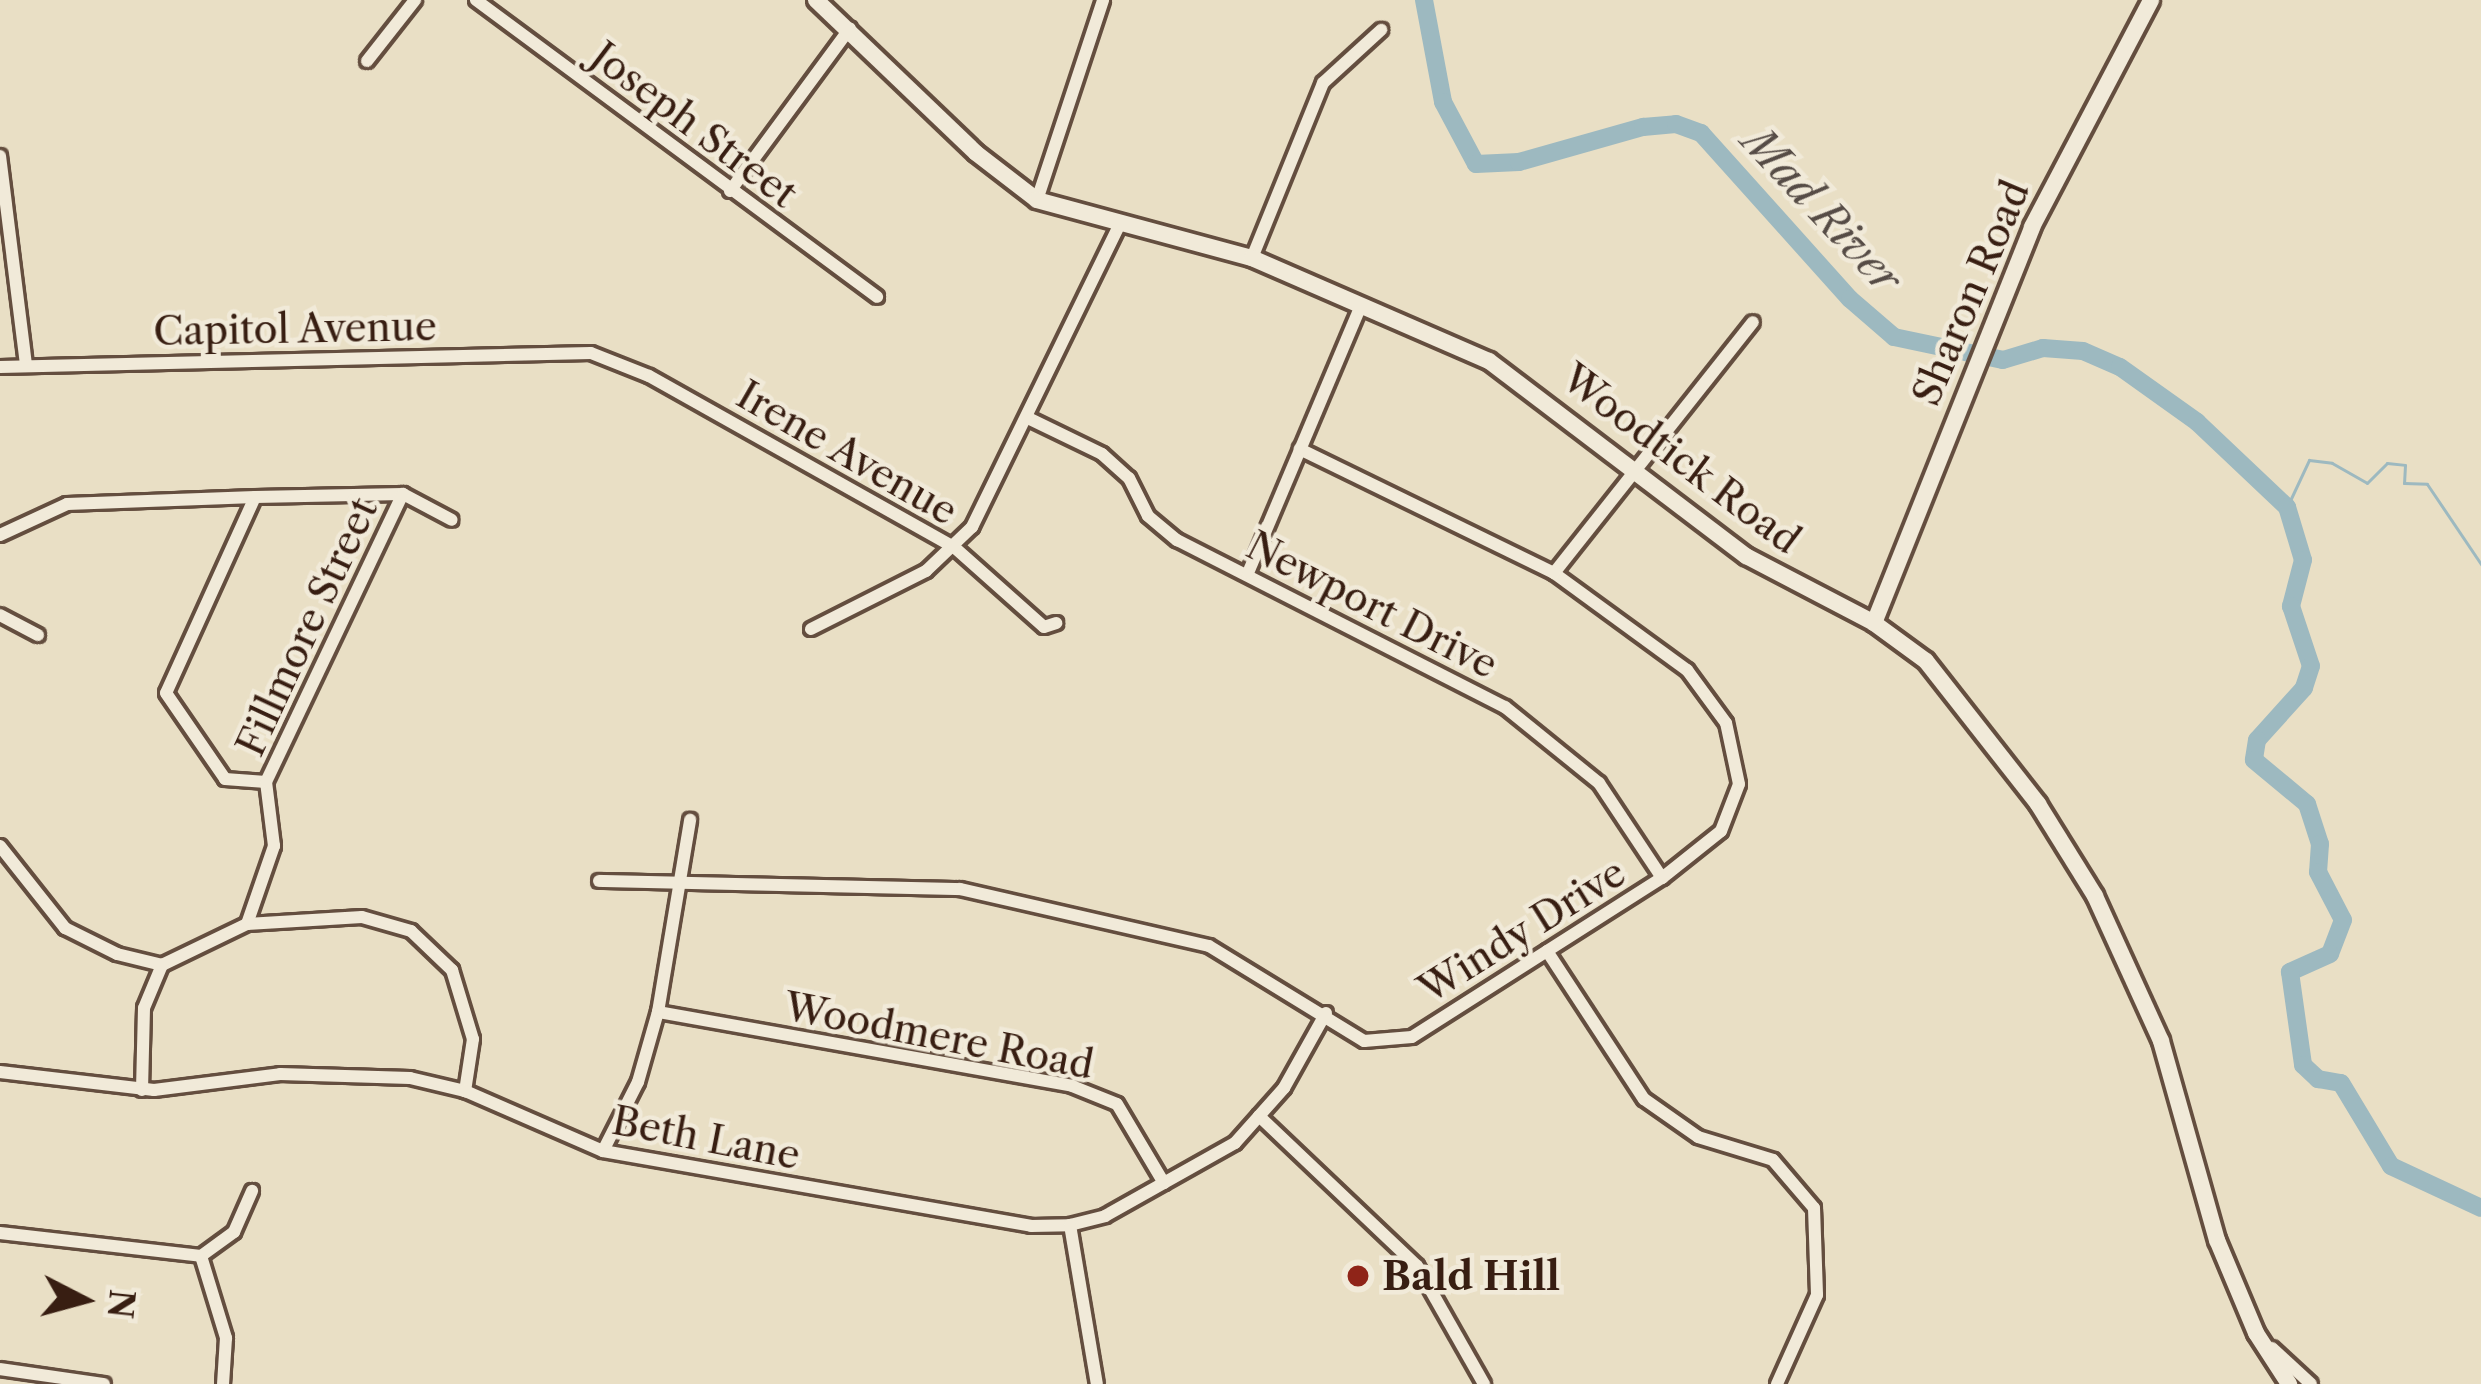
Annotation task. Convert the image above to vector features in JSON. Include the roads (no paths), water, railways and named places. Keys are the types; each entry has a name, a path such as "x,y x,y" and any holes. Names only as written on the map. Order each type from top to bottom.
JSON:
{"main road":[{"name":"Woodtick Road","path":"816,0 976,153 1036,200 1252,257 1490,361 1746,556 1874,623 1926,661 1972,713 2095,896 2161,1041 2217,1240 2256,1333 2289,1384"},
{"name":"Sharon Road","path":"1874,623 2050,187 2151,0"}],"street":[{"path":"367,61 415,0"},
{"name":"Joseph Street","path":"476,0 495,5 730,191 877,297"},
{"path":"1036,200 1103,0"},
{"path":"730,191 850,28"},
{"path":"1252,257 1323,83 1381,30"},
{"path":"0,156 26,365"},
{"path":"812,629 926,572 954,547 1030,418 1120,221"},
{"path":"1248,573 1361,305"},
{"path":"1554,573 1753,322"},
{"name":"Capitol Avenue","path":"0,367 591,353"},
{"name":"Irene Avenue","path":"591,353 649,376 954,547 1043,627 1057,623"},
{"name":"Newport Drive","path":"1030,418 1102,454 1129,478 1148,516 1177,540 1505,706 1599,783 1662,878"},
{"name":"Windy Drive","path":"599,881 960,889 1209,946 1364,1040 1412,1036 1662,878 1721,831 1739,784 1726,723 1687,670 1554,573 1300,449"},
{"path":"0,535 67,504 255,496 403,494 452,520"},
{"name":"Fillmore Street","path":"247,924 274,846 266,782 403,494"},
{"path":"255,496 166,693 224,778 266,782"},
{"path":"0,615 38,634"},
{"path":"602,1151 638,1082 658,1012 690,820"},
{"path":"0,846 64,928 117,954 162,965 247,924 362,917 411,932 452,970 472,1039 465,1091"},
{"path":"1547,951 1644,1099 1698,1136 1773,1160 1814,1208 1817,1295 1777,1384"},
{"path":"142,1090 144,1008 162,965"},
{"name":"Woodmere Road","path":"658,1012 1072,1086 1117,1104 1163,1183"},
{"name":"Beth Lane","path":"0,1072 142,1090 355,1070 465,1091 602,1151 1031,1226 1070,1226 1235,1143 1259,1116 1326,1013"},
{"path":"1259,1116 1417,1267 1484,1384"},
{"path":"0,1233 201,1256 233,1232 252,1191"},
{"path":"1070,1226 1097,1384"},
{"path":"201,1256 226,1338 223,1384"},
{"path":"2256,1333 2311,1384"},
{"path":"0,1369 104,1384"}],"waterway":[{"name":"Mad River","path":"1424,0 1443,102 1476,164 1519,162 1643,127 1676,124 1701,133 1850,299 1894,337 2003,360 2043,348 2083,351 2120,367 2197,422 2287,507 2303,560 2291,606 2311,666 2304,688 2257,740 2254,760 2307,804 2320,844 2318,872 2343,920 2330,954 2290,972 2303,1065 2318,1079 2341,1083 2391,1166 2481,1208"},
{"path":"2287,507 2309,460 2332,463 2367,483 2387,463 2405,465 2404,483 2427,484 2481,564"}],"place":[{"name":"Bald Hill","path":"1358,1276"}]}
